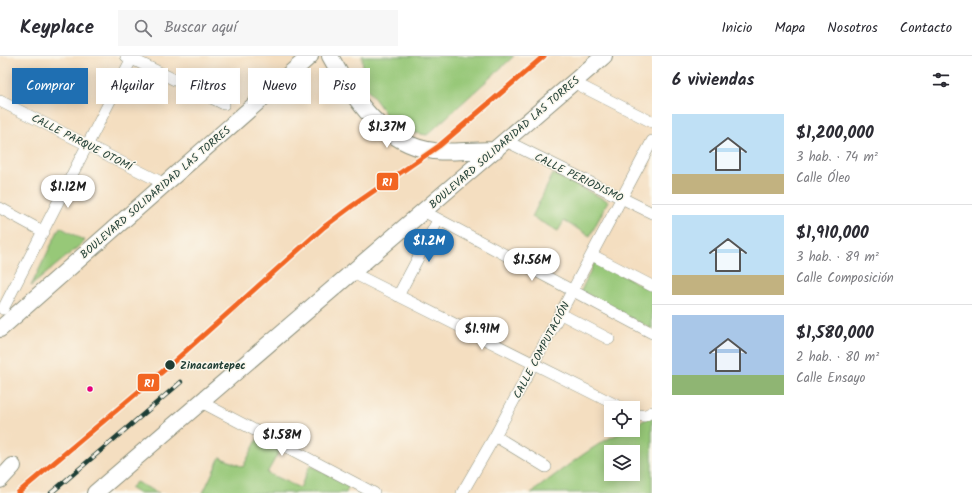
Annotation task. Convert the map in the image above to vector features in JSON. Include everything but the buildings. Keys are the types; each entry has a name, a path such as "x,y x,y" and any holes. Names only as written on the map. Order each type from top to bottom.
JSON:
{"main road":[{"name":"BOULEVARD SOLIDARIDAD LAS TORRES","path":"0,329 6,311 165,184 310,56"},
{"path":"330,56 354,96 374,121 402,141 417,147 435,151 501,145"},
{"name":"BOULEVARD SOLIDARIDAD LAS TORRES","path":"95,493 604,56"},
{"path":"0,480 13,466"}],"street":[{"path":"6,311 130,57 176,80"},
{"path":"573,82 652,122"},
{"name":"CALLE PARQUE OTOMÍ","path":"0,101 165,184"},
{"name":"CALLE COMPUTACIÓN","path":"462,493 534,365 652,141"},
{"name":"CALLE PERIODISMO","path":"501,145 623,198 652,213"},
{"path":"0,208 44,232"},
{"path":"423,211 652,333"},
{"path":"398,296 438,220"},
{"path":"592,255 652,286"},
{"path":"353,273 608,401"},
{"path":"561,314 609,339"},
{"path":"201,402 374,493"},
{"path":"640,415 644,416 652,412"},
{"path":"495,436 546,467"}],"green space":[{"path":"362,56 514,56 427,135 397,130 370,92 370,68 363,68"},
{"path":"553,174 608,201 590,236 564,221 558,231 532,217"},
{"path":"60,227 85,241 31,286"},
{"path":"595,261 652,291 652,329 581,291"},
{"path":"652,416 652,493 531,493 566,466 610,438 640,437 640,422"},
{"path":"258,438 280,450 267,473 300,488 310,465 349,485 346,493 203,493 220,457 243,467"},
{"path":"136,482 159,493 138,493 130,488"}],"railway":[{"path":"18,493 169,366"},
{"path":"51,493 181,382"}],"transit line":[{"name":"R1","path":"18,493 169,366 324,227 439,146 544,56"}],"place":[{"name":"Zinacantepec","path":"170,365"}]}
